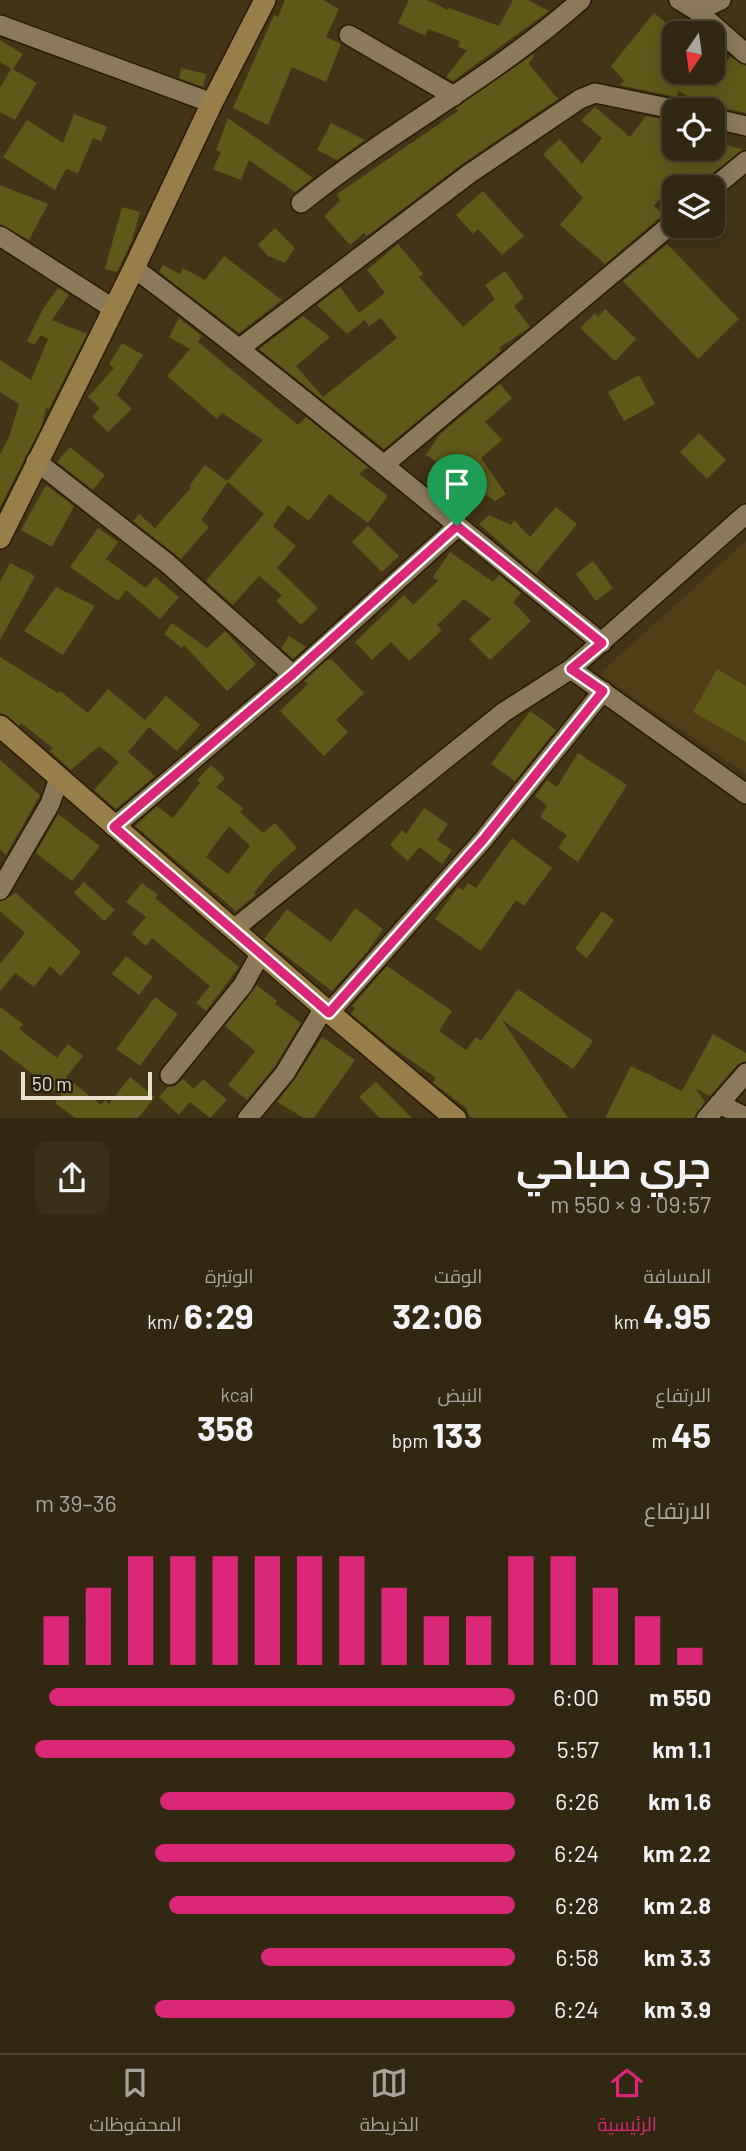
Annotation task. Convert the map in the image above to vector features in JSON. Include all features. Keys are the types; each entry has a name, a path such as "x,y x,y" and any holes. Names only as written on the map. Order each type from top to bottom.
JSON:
{"street":[{"path":"0,538 265,0"},
{"path":"302,203 332,178 520,51 581,0"},
{"path":"679,0 698,11 746,54"},
{"path":"698,11 721,0"},
{"path":"0,25 212,103"},
{"path":"349,35 454,96"},
{"path":"240,348 469,174 573,103 595,93 662,107"},
{"path":"725,121 746,126"},
{"path":"725,179 746,161"},
{"path":"385,464 662,232"},
{"path":"0,236 114,309"},
{"path":"134,268 240,348 344,435 385,464 602,643"},
{"path":"36,461 167,563 293,674"},
{"path":"234,929 504,712 571,669 746,514"},
{"path":"114,827 293,674 457,526"},
{"path":"571,669 746,794"},
{"path":"247,1118 285,1073 326,1010 483,840 603,691"},
{"path":"0,726 326,1010 456,1118"},
{"path":"2,880 50,804 59,778"},
{"path":"170,1075 243,985 261,953"},
{"path":"712,1111 746,1073"},
{"path":"712,1111 746,1116"}],"shaded area":[{"path":"746,541 746,774 599,674"}],"building":[{"path":"285,0 323,0 339,9 326,37 341,44 326,82 292,67 268,125 233,108 274,15 278,17"},
{"path":"409,0 427,0 448,10 449,8 499,26 513,0 528,0 549,11 453,81 446,77 467,50 458,47 460,41 428,29 425,36 398,23"},
{"path":"654,13 664,21 662,84 725,84 725,64 730,57 746,66 746,113 725,108 725,98 690,98 679,91 676,97 619,85 624,81 611,66"},
{"path":"0,40 23,54 13,69 37,83 15,120 0,112 0,88 11,69 0,62"},
{"path":"535,53 529,64 558,99 462,164 367,236 364,233 350,245 324,216 340,201 337,194 458,111 456,108"},
{"path":"181,68 206,74 203,87 179,78"},
{"path":"595,107 630,137 646,116 662,119 659,124 662,125 662,161 725,161 725,145 743,149 710,175 662,175 662,196 654,206 662,216 605,264 560,225 583,198 543,154 560,139 582,164 602,138 581,120"},
{"path":"74,114 107,127 101,141 93,138 78,173 66,169 55,190 3,157 27,120 63,143"},
{"path":"228,118 313,178 295,192 249,160 241,180 213,169 221,152 216,150"},
{"path":"331,123 365,140 337,160 317,150"},
{"path":"0,185 48,204 29,240 0,224"},
{"path":"483,191 524,236 502,255 478,229 473,234 456,215"},
{"path":"122,207 140,212 132,241 117,272 105,269"},
{"path":"275,228 295,248 285,263 268,256 258,245"},
{"path":"398,244 423,274 419,277 463,327 495,299 485,285 505,271 524,298 514,306 530,327 499,348 501,351 384,449 259,349 303,316 330,337 296,366 323,397 397,338 381,318 369,326 365,320 347,334 317,305 340,287 359,313 385,293 367,270"},
{"path":"667,244 739,319 698,359 623,281"},
{"path":"224,256 282,300 239,333 159,272 163,265 180,274 183,268 205,280"},
{"path":"58,288 69,295 52,320 87,334 49,409 46,408 42,425 0,507 0,455 9,437 19,404 0,392 0,360 31,380 48,339 41,335 34,345 27,341 44,307"},
{"path":"605,309 636,339 615,361 580,328 595,313 598,317"},
{"path":"179,318 202,336 198,342 298,425 306,417 368,467 359,474 388,496 368,523 329,494 309,521 288,505 273,526 296,546 277,568 318,608 301,625 276,601 282,595 259,576 233,605 206,581 264,514 228,482 201,520 209,527 181,559 133,521 139,514 155,528 191,488 189,486 205,465 227,481 263,440 222,413 217,419 167,376 190,349 169,337"},
{"path":"122,343 143,355 117,395 132,409 108,432 92,417 100,408 88,397 114,368 109,364"},
{"path":"639,375 655,404 624,421 608,392"},
{"path":"500,384 512,398 485,422 502,440 481,458 506,494 495,501 426,455 440,434"},
{"path":"699,433 726,460 707,479 680,452"},
{"path":"70,447 105,475 93,490 57,462"},
{"path":"46,485 74,506 52,547 21,530"},
{"path":"556,507 577,524 536,574 479,524 489,515 511,525 514,520 530,537"},
{"path":"368,526 399,556 382,572 352,542"},
{"path":"98,528 118,542 106,559 146,588 155,577 179,597 160,619 126,590 118,601 70,567"},
{"path":"450,552 493,582 499,575 521,593 513,602 531,621 490,660 469,639 491,619 464,599 437,625 442,630 409,661 391,642 372,660 355,642 404,595 413,605 438,581 433,577"},
{"path":"593,561 613,588 596,601 576,574"},
{"path":"10,563 35,576 0,640 0,582"},
{"path":"56,587 95,606 63,655 24,631"},
{"path":"172,623 207,648 225,631 256,664 227,691 184,645 182,648 164,634"},
{"path":"289,636 306,647 293,659 281,648"},
{"path":"0,657 58,693 60,691 88,713 108,689 145,720 166,696 200,725 177,751 149,727 128,752 155,776 116,809 94,790 119,762 99,746 71,770 50,751 53,748 21,723 19,726 0,713"},
{"path":"327,660 332,660 364,693 336,720 348,732 324,756 280,711 308,684 304,681"},
{"path":"717,669 746,686 746,742 693,712"},
{"path":"530,711 556,730 515,781 491,764"},
{"path":"578,753 627,785 578,862 558,848 567,835 540,817 547,806 535,796 547,780 557,787"},
{"path":"0,760 40,795 6,855 0,849"},
{"path":"211,765 225,778 216,787 243,808 240,812 263,833 275,823 297,848 273,869 254,893 256,895 236,911 135,826 157,806 173,818 200,783 197,780","holes":["229,826 250,846 228,874 206,857"]},
{"path":"424,808 448,824 437,840 452,850 442,864 419,847 408,861 390,845 402,830 406,834"},
{"path":"58,814 100,846 72,881 36,853"},
{"path":"512,838 552,868 524,906 516,900 481,951 435,919 458,887 463,890 468,883 476,888"},
{"path":"84,882 115,910 104,921 74,893"},
{"path":"142,883 158,895 155,898 239,967 206,1011 196,1003 210,986 152,938 146,946 132,934 146,917 126,902"},
{"path":"16,893 81,952 61,976 50,966 34,987 15,973 0,991 0,964 25,933 0,911 0,902"},
{"path":"355,908 383,929 367,952 332,991 264,939 287,909 331,942"},
{"path":"602,911 614,920 587,958 575,949"},
{"path":"126,956 153,977 139,995 112,974"},
{"path":"387,966 452,1011 439,1031 466,1050 476,1037 481,1041 518,989 593,1041 573,1069 502,1020 568,1118 469,1116 466,1108 433,1083 436,1078 351,1014 355,1008 352,1006"},
{"path":"257,985 277,1001 275,1004 301,1023 275,1066 247,1100 228,1085 255,1051 225,1026"},
{"path":"155,997 178,1014 140,1066 116,1049"},
{"path":"0,1007 23,1024 19,1029 57,1058 68,1044 83,1056 66,1077 101,1105 105,1100 109,1104 130,1077 155,1097 138,1118 75,1118 55,1103 62,1095 33,1080 35,1076 0,1049"},
{"path":"713,1034 746,1053 746,1061 737,1065 710,1096 695,1088 705,1102 694,1118 605,1118 631,1066 682,1091"},
{"path":"322,1037 355,1060 314,1118 304,1118 277,1102"},
{"path":"183,1079 194,1089 203,1079 227,1100 210,1118 190,1102 179,1115 159,1097 168,1087 175,1086"},
{"path":"376,1082 412,1118 380,1118 359,1097"}],"route":[{"path":"457,526 602,643 571,669 603,691 483,840 329,1013 114,827 380,598 457,526"}]}
